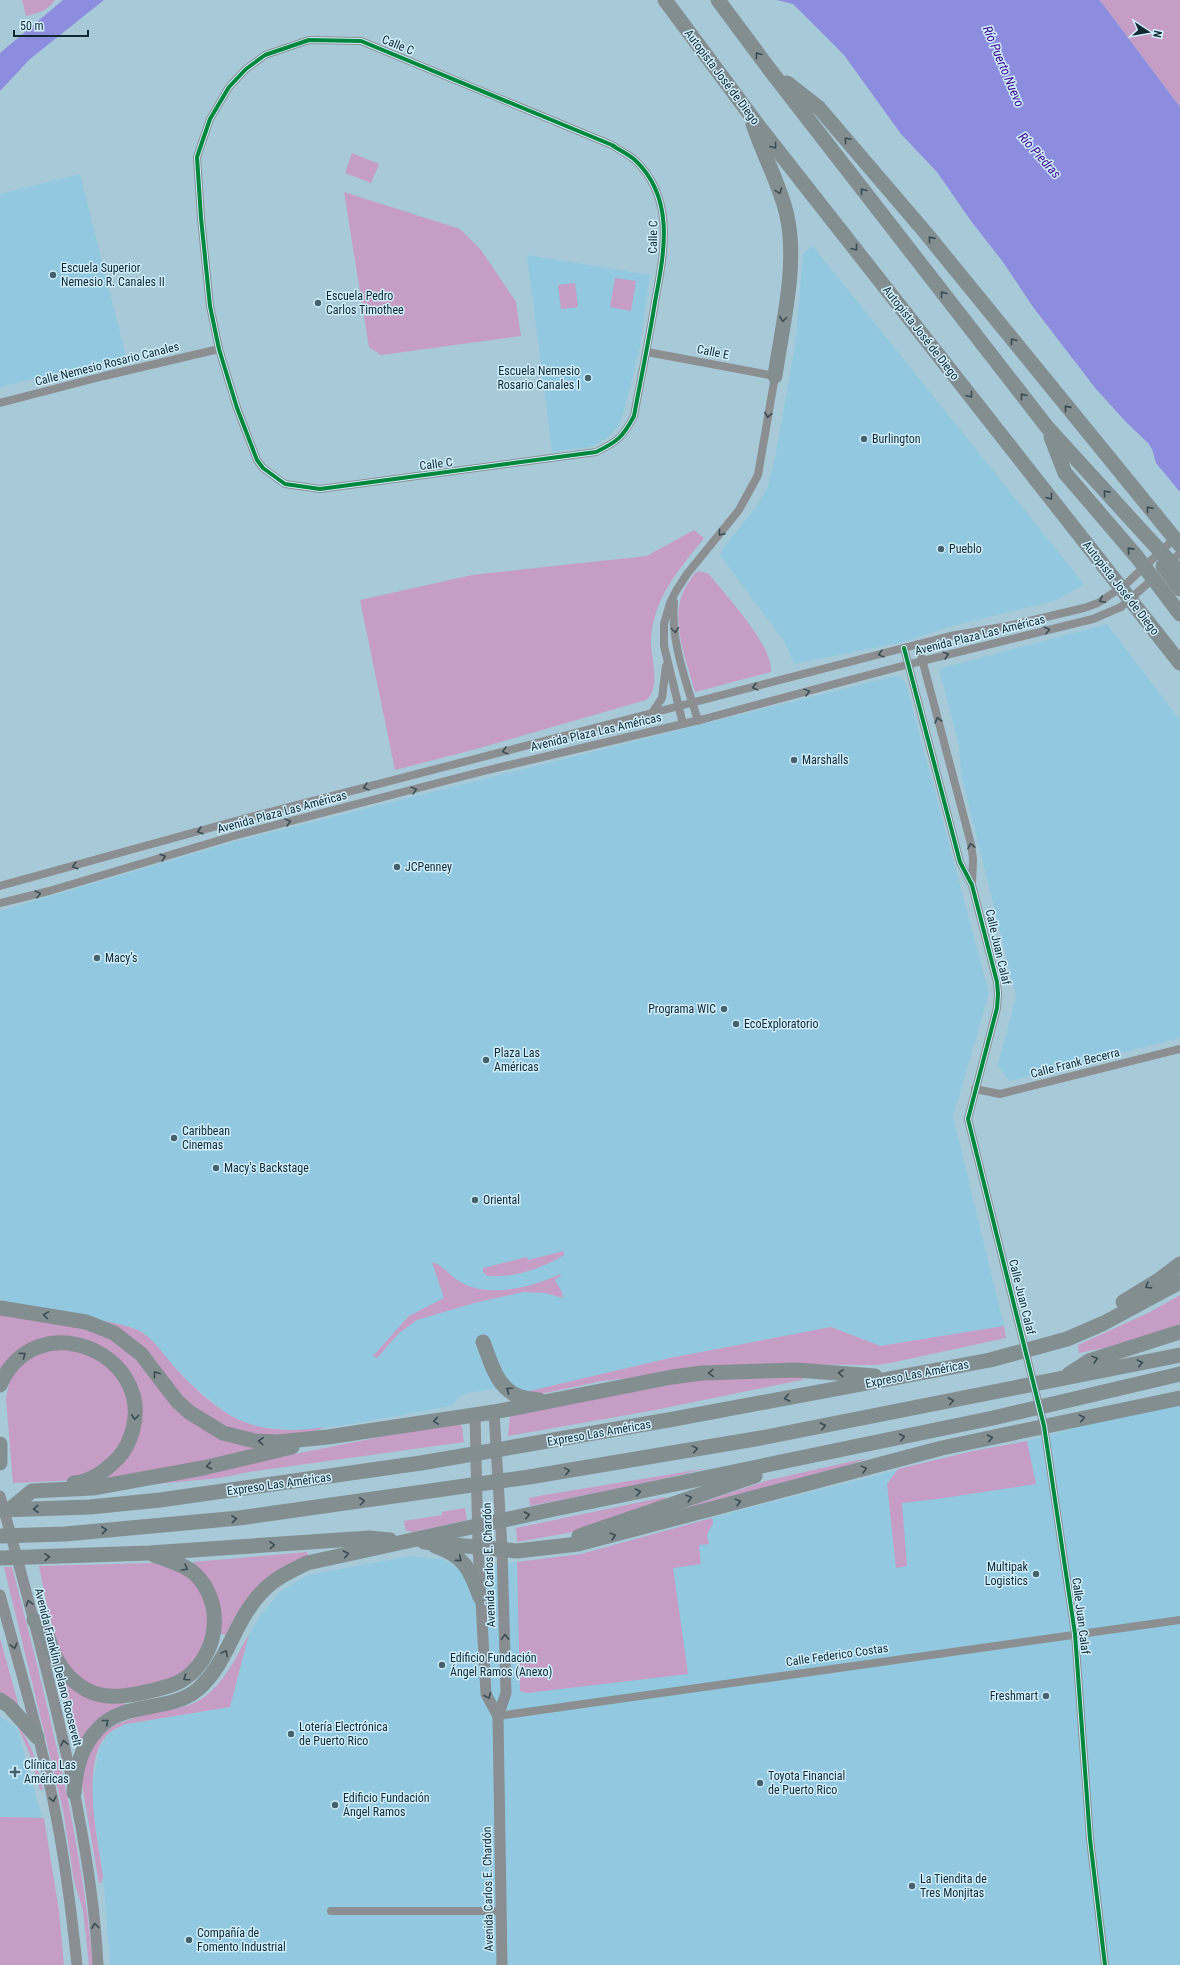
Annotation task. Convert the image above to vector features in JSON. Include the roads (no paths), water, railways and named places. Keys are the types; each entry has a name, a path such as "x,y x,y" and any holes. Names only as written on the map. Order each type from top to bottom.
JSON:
{"highway":[{"name":"Autopista José de Diego","path":"665,0 751,115 1180,663"},
{"path":"719,2 1047,427 1136,527 1180,573"},
{"path":"770,70 819,108 925,232 1177,542"},
{"path":"751,115 760,148 780,194 790,234 790,270 775,376"},
{"path":"1047,427 1065,473 1137,557 1180,614"},
{"path":"1136,527 1180,589"},
{"path":"1104,1322 1116,1306 1159,1280 1180,1264"},
{"name":"Expreso Las Américas","path":"5,1510 90,1507 234,1491 421,1464 528,1446 990,1360 1067,1339 1104,1322 1180,1282"},
{"path":"0,1308 86,1322 114,1333 141,1354 177,1401 189,1412 223,1433 255,1441 277,1442 328,1437 475,1415 672,1377 702,1373 797,1370 894,1378"},
{"path":"1061,1379 1088,1361 1180,1332"},
{"path":"483,1342 493,1370 501,1385 517,1396 546,1402"},
{"path":"0,1386 13,1363 26,1352 46,1344 70,1343 87,1348 106,1358 121,1372 128,1383 135,1406 135,1423 126,1447 111,1465 92,1478 57,1488"},
{"path":"0,1536 65,1534 240,1518 529,1478 769,1436 1180,1355"},
{"path":"74,1793 76,1770 82,1752 89,1740 104,1723 119,1714 180,1699 196,1690 211,1677 246,1614 261,1593 282,1575 308,1563 545,1511 993,1418 1180,1374"},
{"path":"1074,1400 1180,1383"},
{"path":"0,1558 149,1553 368,1538 478,1546 517,1551 561,1546 597,1540 942,1448 1180,1398"},
{"path":"5,1510 32,1490 93,1488 203,1468 266,1454 328,1437"},
{"path":"0,1444 0,1463"},
{"path":"561,1546 571,1539 754,1476 778,1463"},
{"path":"425,1542 461,1558 472,1574 480,1597"},
{"path":"34,1620 46,1632 60,1665 78,1685 91,1692 110,1696 125,1696 151,1691 182,1681 197,1668 209,1651 214,1623 212,1604 201,1581 194,1573 178,1564 149,1553"},
{"path":"0,1700 9,1706 37,1737"}],"street":[{"name":"Calle C","path":"309,40 361,41 608,144 634,160 652,182 664,220 664,253 647,352 634,416 625,433 611,444 596,452 320,489 285,484 263,468 258,460 237,408 219,349 210,306 201,218 197,157 210,119 229,87 246,69 265,55 309,40"},
{"name":"Calle Nemesio Rosario Canales","path":"0,403 104,376 219,349"},
{"name":"Calle E","path":"647,352 775,376"},
{"path":"652,713 663,692 666,653 664,624 670,603 687,574 739,510 758,475 775,376"},
{"name":"Avenida Plaza Las Américas","path":"0,886 228,823 918,644 950,636 1008,626 1056,615 1098,602 1125,585 1177,542"},
{"name":"Avenida Plaza Las Américas","path":"0,903 49,891 237,835 479,772 698,721 908,665 1093,619 1114,611 1136,595 1180,553"},
{"path":"676,591 673,611 677,646 698,721"},
{"name":"Calle Juan Calaf","path":"918,644 971,844 973,859 972,885"},
{"name":"Calle Juan Calaf","path":"904,648 960,862 972,885 998,994 968,1119 1044,1426 1075,1634 1090,1839 1105,1965"},
{"path":"666,653 683,724"},
{"name":"Calle Frank Becerra","path":"975,1089 1000,1094 1180,1049"},
{"name":"Avenida Carlos E. Chardón","path":"494,1412 502,1549 506,1693 498,1716 502,1965"},
{"name":"Avenida Carlos E. Chardón","path":"475,1415 480,1597 486,1694 498,1716"},
{"name":"Avenida Franklin Delano Roosevelt","path":"0,1496 34,1620 60,1726 88,1868 98,1965"},
{"path":"0,1595 57,1821 68,1885 77,1965"},
{"name":"Calle Federico Costas","path":"498,1716 1180,1620"},
{"path":"331,1911 502,1911"}],"water":[{"path":"63,0 104,0 30,59 0,91 0,53"},
{"path":"777,0 1099,0 1102,3 1180,107 1180,492 1156,463 1152,449 1148,443 1126,422 1096,389 1033,307 1003,262 971,221 937,172 901,134 844,55 793,4"}],"place":[{"name":"Escuela Superior Nemesio R. Canales II","path":"53,275"},
{"name":"Escuela Pedro Carlos Timothee","path":"318,303"},
{"name":"Escuela Nemesio Rosario Canales I","path":"588,378"},
{"name":"Burlington","path":"864,439"},
{"name":"Pueblo","path":"941,549"},
{"name":"Marshalls","path":"794,760"},
{"name":"JCPenney","path":"397,867"},
{"name":"Macy's","path":"97,958"},
{"name":"Programa WIC","path":"724,1009"},
{"name":"EcoExploratorio","path":"736,1024"},
{"name":"Plaza Las Américas","path":"486,1060"},
{"name":"Caribbean Cinemas","path":"174,1138"},
{"name":"Macy's Backstage","path":"216,1168"},
{"name":"Oriental","path":"475,1200"},
{"name":"Multipak Logistics","path":"1036,1574"},
{"name":"Edificio Fundación Ángel Ramos (Anexo)","path":"442,1665"},
{"name":"Freshmart","path":"1046,1696"},
{"name":"Lotería Electrónica de Puerto Rico","path":"291,1734"},
{"name":"Clínica Las Américas","path":"15,1772"},
{"name":"Toyota Financial de Puerto Rico","path":"760,1783"},
{"name":"Edificio Fundación Ángel Ramos","path":"335,1805"},
{"name":"La Tiendita de Tres Monjitas","path":"912,1886"},
{"name":"Compañía de Fomento Industrial","path":"189,1940"}],"water label":[{"name":"Río Puerto Nuevo","path":"1004,66"},
{"name":"Río Piedras","path":"1040,155"}]}
